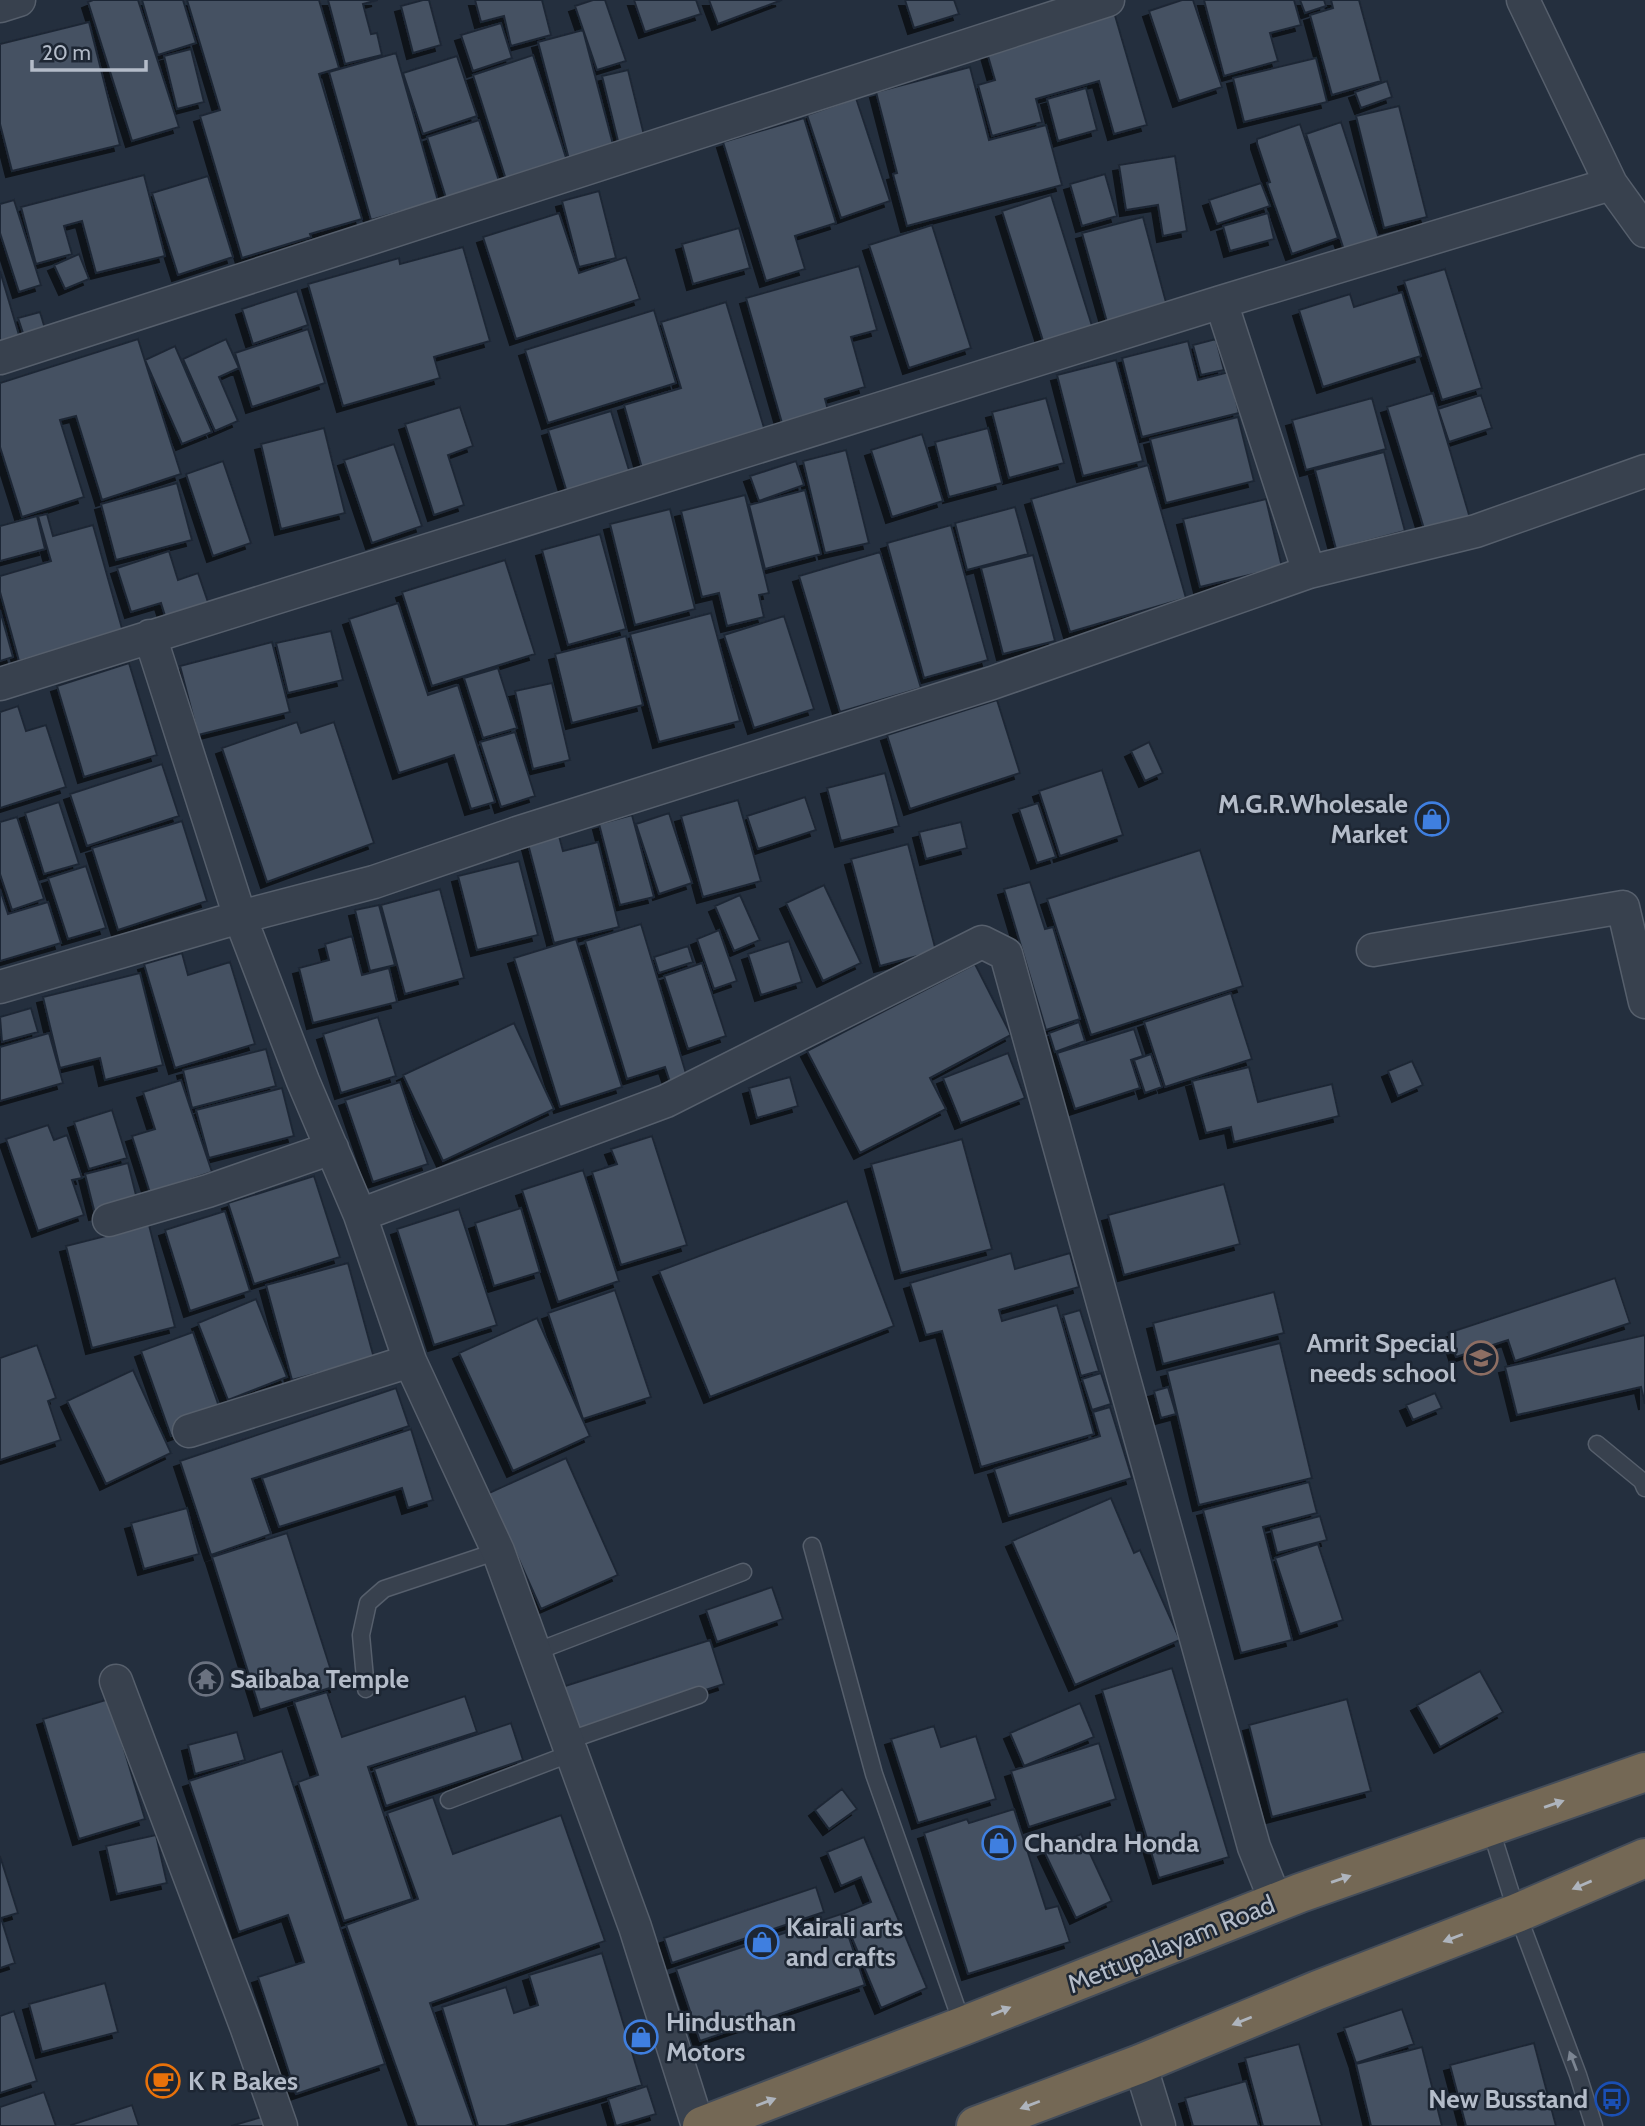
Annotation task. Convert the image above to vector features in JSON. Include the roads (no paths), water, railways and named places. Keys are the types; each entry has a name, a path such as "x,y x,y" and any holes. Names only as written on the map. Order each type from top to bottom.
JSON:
{"highway":[{"name":"Mettupalayam Road","path":"700,2126 963,2026 1276,1902 1645,1772"},
{"path":"976,2126 1140,2064 1318,1990 1517,1913 1645,1858"}],"street":[{"path":"0,6 19,0"},
{"path":"0,358 1108,0"},
{"path":"1522,0 1611,184 1645,231"},
{"path":"0,684 1221,302 1611,184"},
{"path":"1221,302 1309,572"},
{"path":"0,987 374,882 517,833 992,683 1309,572 1476,531 1645,471"},
{"path":"150,636 240,918 303,1081 360,1214 410,1361 498,1550 635,1927 700,2126"},
{"path":"1373,950 1634,904 1645,1002"},
{"path":"360,1214 666,1101 982,942 1006,954 1254,1847 1276,1902"},
{"path":"109,1220 208,1191 332,1147"},
{"path":"189,1431 410,1361"},
{"path":"116,1681 281,2126"},
{"path":"1140,2064 1159,2126"}],"lane":[{"path":"1597,1444 1642,1481 1645,1488"},
{"path":"812,1546 874,1774 963,2026"},
{"path":"366,1689 361,1634 368,1604 384,1588 498,1550"},
{"path":"535,1652 743,1572"},
{"path":"449,1800 699,1695"},
{"path":"1490,1827 1517,1913 1578,2075 1594,2126"}],"place":[{"name":"M.G.R.Wholesale Market","path":"1432,819"},
{"name":"Amrit Special needs school","path":"1481,1358"},
{"name":"Saibaba Temple","path":"206,1679"},
{"name":"Chandra Honda","path":"999,1843"},
{"name":"Kairali arts and crafts","path":"762,1942"},
{"name":"Hindusthan Motors","path":"641,2037"},
{"name":"K R Bakes","path":"163,2081"},
{"name":"New Busstand","path":"1612,2099"}]}
